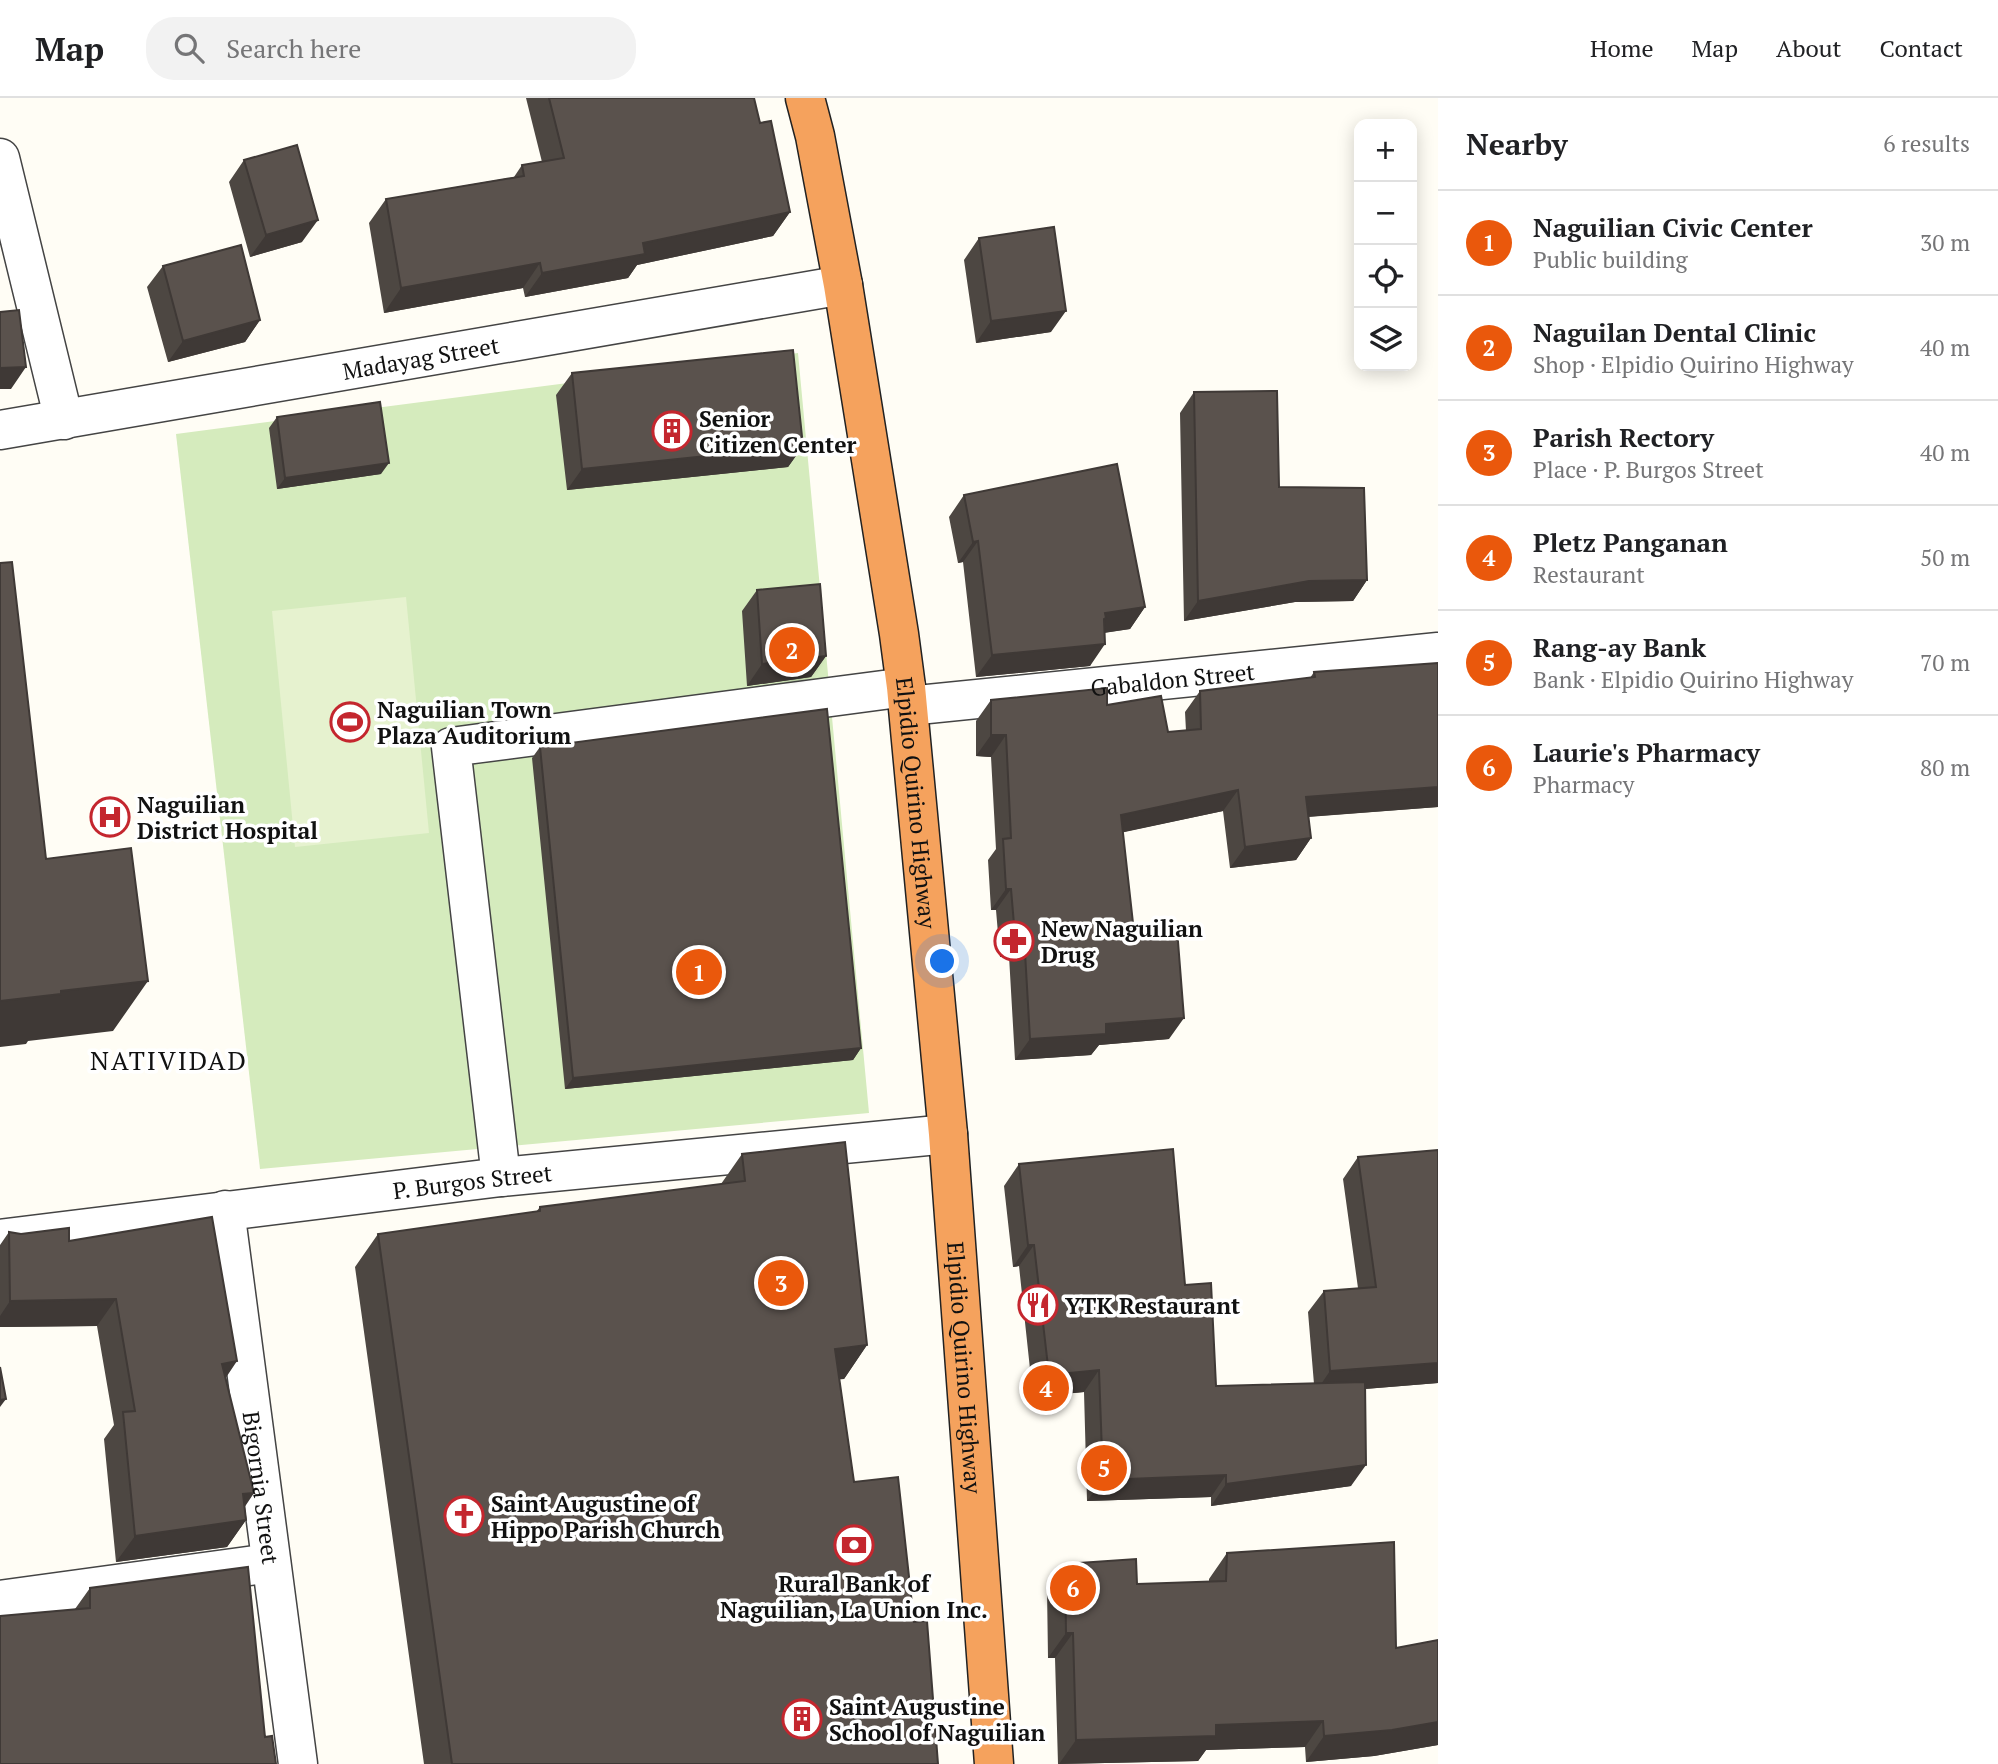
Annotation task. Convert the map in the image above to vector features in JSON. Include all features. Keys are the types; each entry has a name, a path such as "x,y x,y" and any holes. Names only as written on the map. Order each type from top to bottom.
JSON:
{"highway":[{"name":"Elpidio Quirino Highway","path":"805,98 815,136 843,285 907,696 948,1134 994,1764"}],"street":[{"path":"0,158 64,420"},
{"name":"Madayag Street","path":"0,430 843,285"},
{"name":"Gabaldon Street","path":"501,1177 451,747 907,696 1438,652"},
{"name":"P. Burgos Street","path":"0,1239 501,1177 948,1134"},
{"name":"Bigornia Street","path":"225,1210 298,1764"},
{"path":"0,1600 271,1563"}],"green space":[{"path":"798,353 869,1113 260,1169 176,434"},
{"name":"Naguilian Town Plaza Auditorium","path":"406,597 429,833 295,847 272,611"}],"building":[{"path":"549,98 754,98 760,123 771,121 790,212 643,243 645,254 542,273 540,263 401,288 386,199 524,176 522,165 564,158"},
{"path":"297,145 318,220 266,235 244,160"},
{"path":"1054,227 1066,311 991,321 979,238"},
{"path":"241,245 260,320 183,341 163,266"},
{"path":"19,310 26,367 0,368 0,312"},
{"name":"Senior Citizen Center","path":"793,350 803,446 582,469 572,373"},
{"path":"1277,391 1279,487 1364,488 1367,580 1309,581 1198,601 1194,392"},
{"path":"380,402 389,463 285,478 277,417"},
{"path":"1117,464 1145,607 1105,613 1105,644 992,655 978,541 973,542 964,495"},
{"path":"12,562 46,859 131,848 148,981 0,1001 0,563"},
{"path":"820,584 826,656 762,664 757,590"},
{"path":"1438,663 1438,787 1306,797 1311,838 1245,847 1238,790 1121,815 1134,932 1177,929 1184,1018 1106,1024 1106,1034 1030,1039 1024,935 1015,936 1011,889 1006,889 1003,839 1011,838 1006,735 991,735 991,700 1107,688 1107,705 1161,696 1168,732 1201,729 1200,691 1315,677 1314,672"},
{"path":"827,709 861,1048 573,1078 540,747"},
{"path":"845,1142 867,1345 835,1349 854,1482 898,1477 914,1622 927,1621 938,1764 452,1764 378,1234 540,1211 540,1207 745,1181 742,1154"},
{"path":"1173,1149 1185,1285 1211,1283 1216,1386 1365,1382 1366,1465 1226,1484 1226,1475 1103,1480 1099,1370 1049,1375 1034,1245 1028,1245 1019,1164"},
{"path":"1438,1150 1438,1363 1330,1371 1324,1291 1376,1287 1358,1157"},
{"path":"212,1217 237,1361 222,1364 254,1493 243,1494 246,1520 135,1536 123,1412 135,1411 116,1299 10,1301 9,1232 21,1234 69,1228 69,1241"},
{"path":"0,1367 6,1399 0,1400"},
{"path":"1394,1542 1396,1648 1438,1640 1438,1722 1392,1730 1324,1736 1323,1721 1216,1725 1216,1736 1076,1740 1073,1633 1066,1633 1065,1564 1136,1559 1137,1584 1226,1581 1227,1553"},
{"path":"248,1567 265,1737 272,1736 276,1764 0,1764 0,1616 90,1608 90,1588"}],"place":[{"name":"Senior Citizen Center","path":"672,431"},
{"name":"Naguilan Dental Clinic","path":"792,650"},
{"name":"Naguilian Town Plaza Auditorium","path":"350,722"},
{"name":"Naguilian District Hospital","path":"110,817"},
{"name":"New Naguilian Drug","path":"1014,941"},
{"name":"Naguilian Civic Center","path":"699,972"},
{"name":"Parish Rectory","path":"781,1283"},
{"name":"YTK Restaurant","path":"1038,1305"},
{"name":"Pletz Panganan","path":"1046,1388"},
{"name":"Rang-ay Bank","path":"1104,1468"},
{"name":"Saint Augustine of Hippo Parish Church","path":"464,1516"},
{"name":"Rural Bank of Naguilian, La Union Inc.","path":"854,1545"},
{"name":"Laurie's Pharmacy","path":"1073,1588"},
{"name":"Saint Augustine School of Naguilian","path":"802,1719"}],"district":[{"name":"NATIVIDAD","path":"169,1060"}]}
